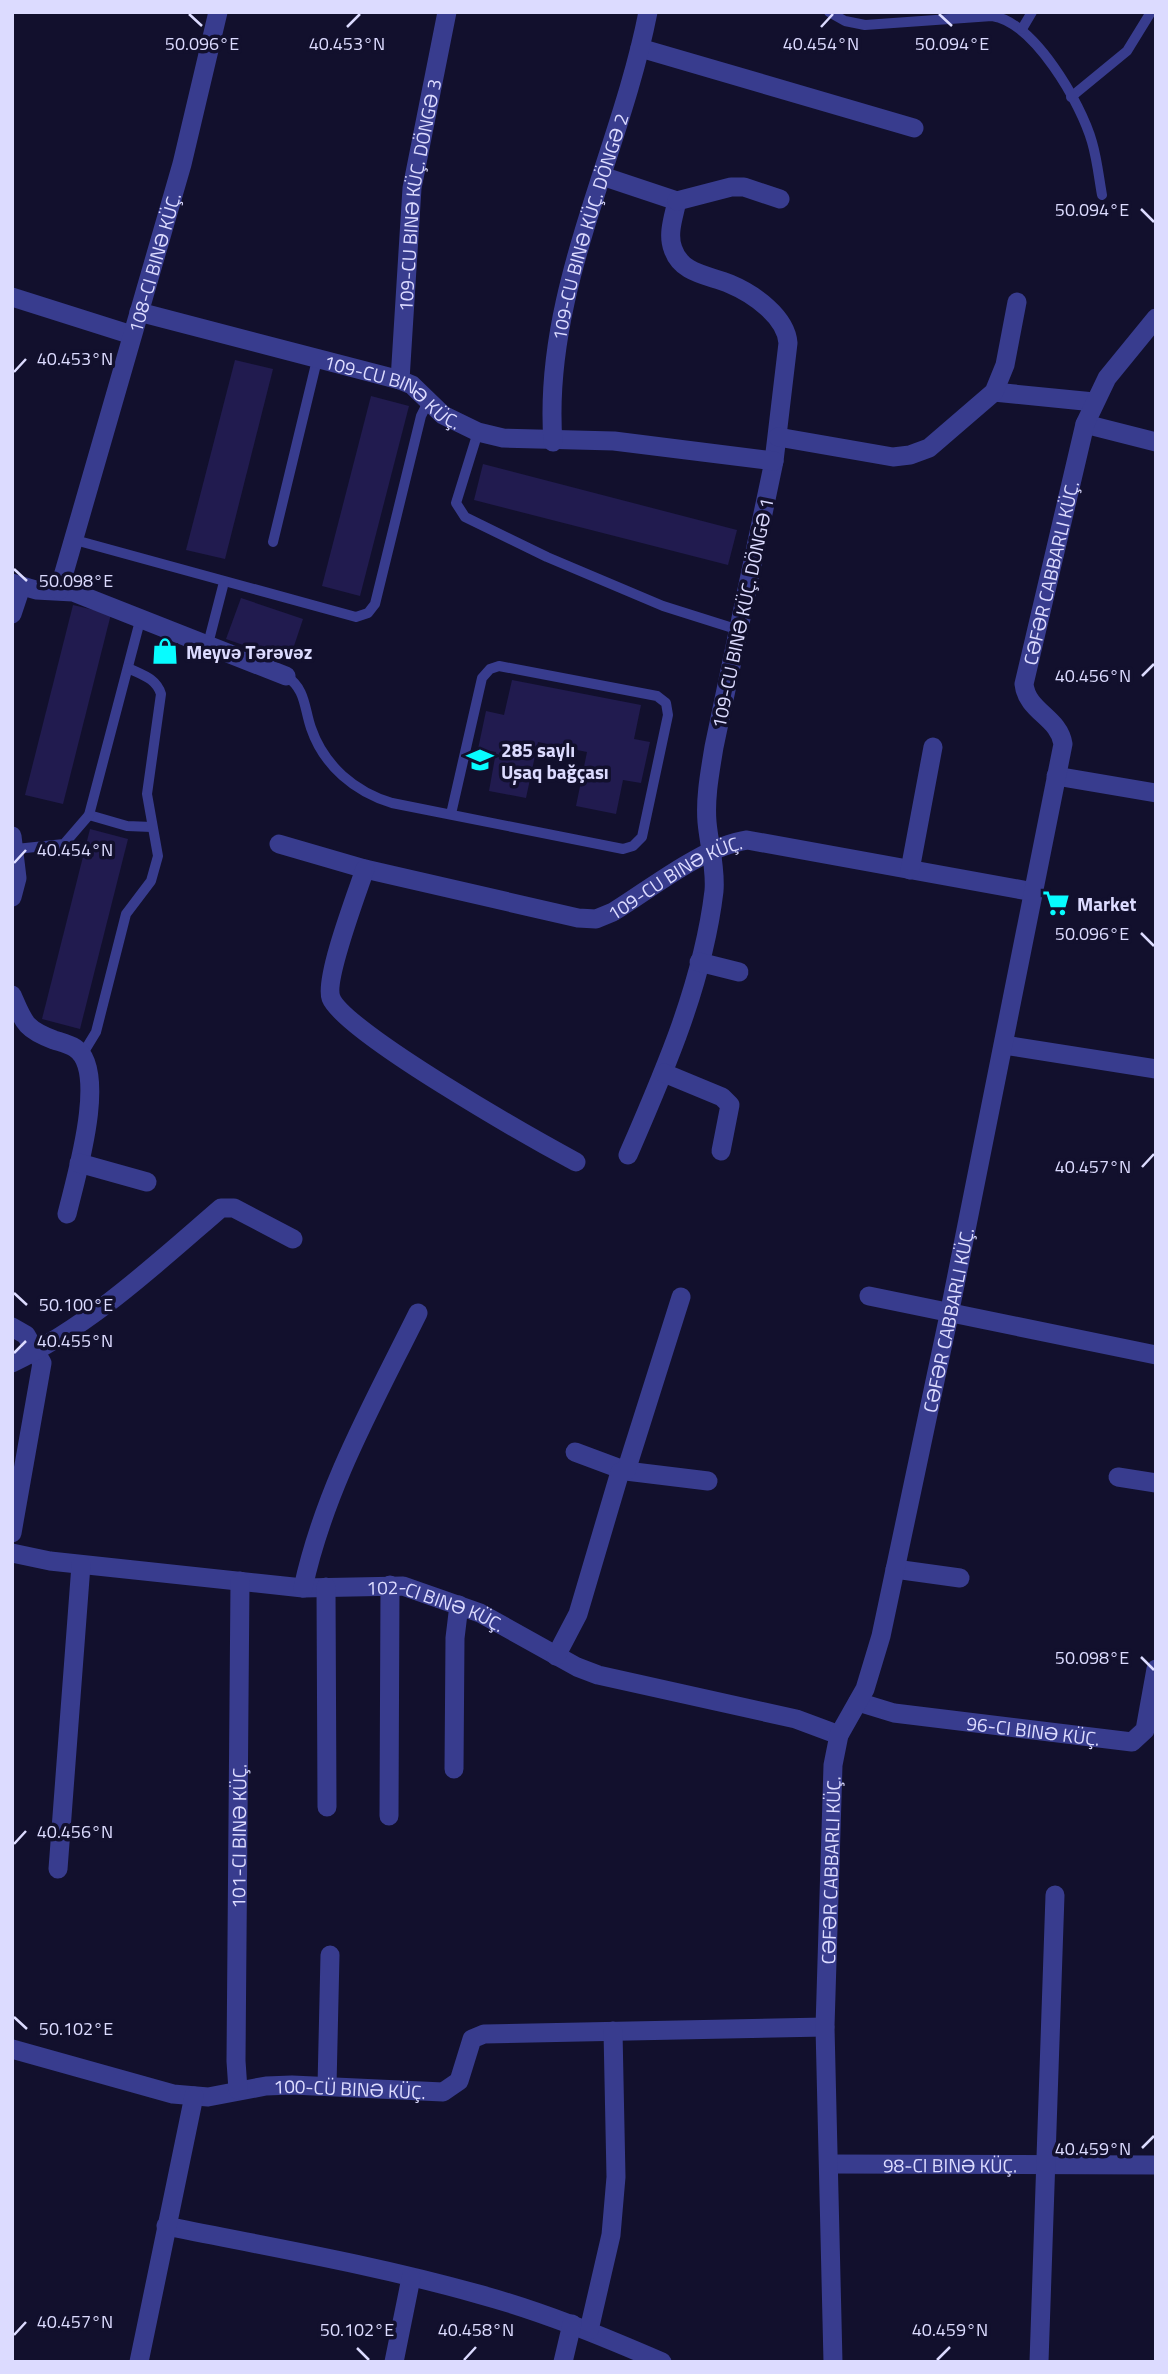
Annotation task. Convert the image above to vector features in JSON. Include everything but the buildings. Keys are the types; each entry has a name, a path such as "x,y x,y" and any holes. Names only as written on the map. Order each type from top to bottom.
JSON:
{"street":[{"name":"108-CI BINƏ KÜÇ.","path":"60,590 182,164 218,12"},
{"name":"109-CU BINƏ KÜÇ. DÖNGƏ 3","path":"400,380 412,188 447,12"},
{"name":"109-CU BINƏ KÜÇ. DÖNGƏ 2","path":"553,442 550,408 566,298 640,48 648,12"},
{"path":"640,48 914,128"},
{"path":"602,176 677,201 731,187 744,187 780,199"},
{"name":"109-CU BINƏ KÜÇ. DÖNGƏ 1","path":"628,1155 664,1073 699,962 713,893 707,795 778,438 787,332 778,317 749,295 685,267 671,247 677,201"},
{"path":"12,297 132,335"},
{"path":"778,438 892,457 910,455 942,439 995,391 1005,365 1017,302"},
{"name":"109-CU BINƏ KÜÇ.","path":"139,312 400,380 412,385 443,415 478,432 503,438 553,442 614,441 774,461"},
{"path":"832,2362 825,2027 832,1765 839,1735 872,1671 949,1315 1063,744 1058,728 1031,705 1025,696 1024,684 1085,424 1094,402 1122,357 1156,318"},
{"path":"995,391 1094,402"},
{"path":"1085,424 1156,442"},
{"path":"12,614 17,585 60,590 141,617 286,676"},
{"path":"910,870 933,747"},
{"path":"1056,776 1156,793"},
{"name":"109-CU BINƏ KÜÇ.","path":"279,844 365,869 578,918 596,919 613,912 712,851 730,842 747,840 1034,892"},
{"path":"12,897 17,878 14,843"},
{"path":"365,869 329,984 337,1007 391,1050 510,1125 576,1162"},
{"path":"699,962 739,972"},
{"path":"12,995 26,1026 75,1048 89,1069 91,1086 79,1163 67,1214"},
{"path":"1004,1045 1156,1069"},
{"path":"664,1073 722,1097 730,1105 721,1151"},
{"path":"79,1163 147,1182"},
{"path":"12,1363 37,1351 143,1274 221,1208 234,1208 293,1240"},
{"path":"869,1296 949,1315 1156,1355"},
{"path":"626,1471 681,1297"},
{"path":"303,1588 324,1509 418,1312"},
{"path":"12,1327 26,1335 42,1363 12,1533"},
{"path":"575,1452 626,1471 708,1481"},
{"path":"556,1656 578,1614 620,1472 626,1471"},
{"path":"1118,1477 1156,1483"},
{"name":"102-CI BINƏ KÜÇ.","path":"12,1553 81,1565 303,1588 390,1585 425,1591 459,1605 598,1675 796,1719 839,1735"},
{"path":"58,1869 81,1565"},
{"path":"895,1569 960,1578"},
{"name":"101-CI BINƏ KÜÇ.","path":"239,2090 236,2061 240,1581"},
{"path":"389,1816 390,1585"},
{"path":"326,1587 327,1807"},
{"path":"454,1769 454,1638 459,1605"},
{"path":"858,1702 894,1713 1132,1742 1144,1730 1156,1669"},
{"path":"1040,2362 1055,1895"},
{"path":"327,2086 330,1955"},
{"name":"100-CÜ BINƏ KÜÇ.","path":"12,2049 145,2089 194,2096 266,2086 443,2092 452,2089 459,2081 472,2039 484,2034 825,2027"},
{"path":"563,2362 580,2327 611,2235 617,2177 613,2031"},
{"path":"139,2362 194,2096"},
{"name":"98-CI BINƏ KÜÇ.","path":"829,2164 1156,2165"},
{"path":"166,2226 478,2294 580,2327 662,2362"},
{"path":"394,2362 411,2278"}],"lane":[{"path":"829,12 845,21 864,25 992,16 1003,18 1022,29 1072,97 1092,143 1102,195"},
{"path":"1022,29 1032,12"},
{"path":"1072,97 1127,51 1151,12"},
{"path":"273,542 317,360"},
{"path":"75,540 356,617 368,613 375,604 421,416 428,402"},
{"path":"478,432 456,503 465,517 547,557 663,606 739,630"},
{"path":"208,644 224,582"},
{"path":"14,843 64,844 89,815 141,617"},
{"path":"286,676 298,684 302,692 311,729 324,754 358,789 392,803 623,849 633,846 642,837 668,715 666,703 657,695 499,667 490,669 482,678 451,814"},
{"path":"82,1055 96,1032 126,914 151,881 158,843 146,794 161,694 158,684 128,668"},
{"path":"89,815 127,825 152,827"}],"place":[{"name":"Meyvə Tərəvəz","path":"165,651"},
{"name":"285 saylı Uşaq bağçası","path":"480,760"},
{"name":"Market","path":"1056,903"}]}
